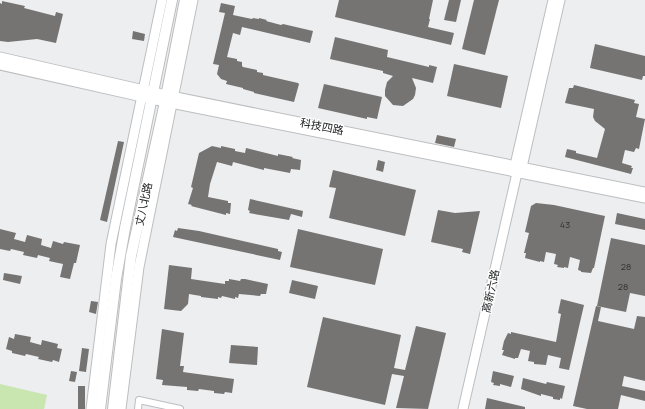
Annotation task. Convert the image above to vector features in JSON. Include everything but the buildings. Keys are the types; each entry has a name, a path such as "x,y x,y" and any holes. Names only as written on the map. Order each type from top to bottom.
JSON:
{"main road":[{"name":"丈八北路","path":"100,409 118,272 147,94 172,0"},
{"name":"丈八北路","path":"113,409 132,256 169,99 185,0"}],"street":[{"path":"91,409 112,244 147,94 162,0"},
{"path":"121,409 139,267 169,99 194,0"},
{"name":"高新六路","path":"463,409 518,168 553,0"},
{"name":"高新六路","path":"518,168 560,0"},
{"name":"科技四路","path":"0,56 147,94"},
{"name":"科技四路","path":"0,65 645,192"},
{"name":"科技四路","path":"518,168 645,198"},
{"path":"138,409 139,400 180,409"}],"green space":[{"path":"0,384 47,395 44,409 0,409"}]}
